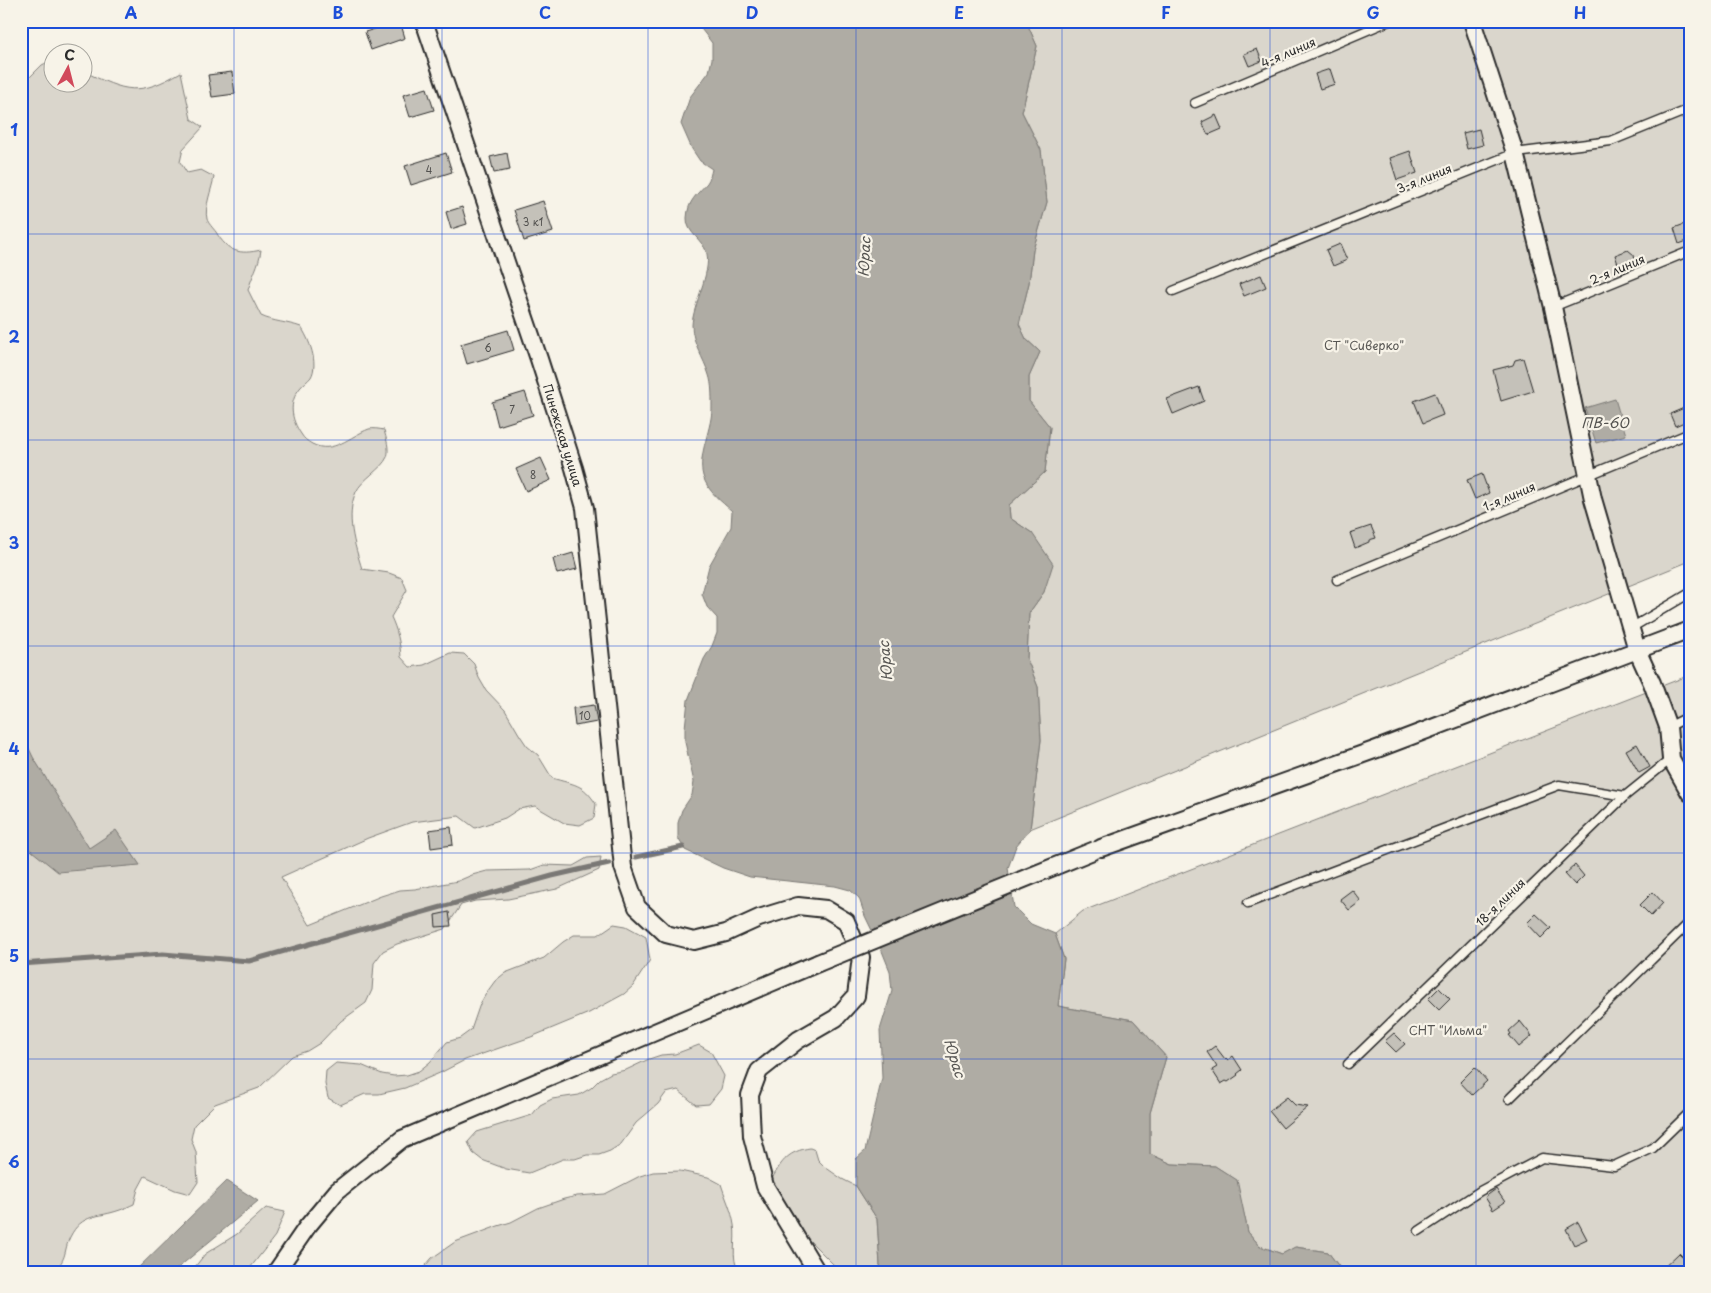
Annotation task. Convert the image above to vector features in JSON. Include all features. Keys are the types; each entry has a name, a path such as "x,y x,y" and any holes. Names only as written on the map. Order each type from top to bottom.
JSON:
{"street":[{"name":"Пинежская улица","path":"424,21 539,359 585,508 623,866 637,907 666,934 694,941 726,934 759,918 798,906 826,909 846,921 861,957 856,996 836,1018 798,1040 759,1071 750,1094 752,1136 765,1186 817,1272"},
{"path":"1472,21 1515,153 1553,307 1593,498 1637,650 1652,682 1668,727 1670,759 1690,793"},
{"path":"276,1272 307,1227 338,1191 402,1139 818,963 1098,849 1377,750 1690,630"}],"lane":[{"name":"4-я линия","path":"1195,103 1389,21"},
{"name":"3-я линия","path":"1173,291 1515,153 1611,141 1690,109"},
{"name":"2-я линия","path":"1553,307 1690,251"},
{"name":"1-я линия","path":"1338,580 1690,433"},
{"path":"1631,628 1690,594"},
{"path":"1668,727 1690,716"},
{"name":"18-я линия","path":"1348,1064 1625,796 1670,759"},
{"path":"1248,903 1559,785 1625,796"},
{"path":"1509,1099 1690,922"},
{"path":"1419,1231 1480,1191 1542,1158 1614,1166 1653,1148 1690,1112"}],"green space":[{"name":"СТ \"Сиверко\"","path":"1026,21 1690,21 1690,561 1030,829 1041,740 1038,687 1027,659 1029,613 1044,592 1032,533 1010,518 1009,505 1045,472 1050,427 1029,401 1029,377 1040,352 1026,339 1019,324 1029,283 1033,250 1047,202 1041,150 1022,112 1037,46"},
{"path":"42,65 42,92 92,92 92,75 122,87 132,89 143,88 166,80 181,72 191,119 203,127 183,149 180,162 187,173 201,170 214,177 206,214 208,221 220,239 230,248 240,252 261,250 248,290 261,316 301,327 310,344 314,365 313,371 311,377 301,387 294,399 292,411 295,423 303,437 320,447 334,446 369,429 384,430 388,447 387,457 356,492 351,511 351,521 354,541 362,569 389,573 402,578 407,590 391,617 398,636 401,657 410,667 424,665 450,653 464,654 474,664 486,690 505,710 527,746 538,755 552,778 582,788 596,804 594,818 580,825 564,823 535,806 519,809 505,818 475,828 459,816 412,822 368,838 281,877 310,925 400,890 458,881 487,871 530,870 544,865 573,866 587,858 601,857 599,870 557,889 508,899 475,901 461,905 445,929 397,944 383,951 374,963 372,990 366,1003 341,1021 320,1043 307,1051 292,1056 259,1088 215,1104 194,1125 191,1139 196,1152 198,1182 190,1194 175,1190 145,1176 138,1189 134,1204 122,1210 85,1220 75,1229 70,1237 61,1263 53,1272 21,1272 21,86"},
{"name":"СНТ \"Ильма\"","path":"1690,675 1690,1272 1343,1272 1328,1252 1296,1247 1282,1254 1260,1246 1248,1232 1236,1180 1215,1166 1172,1164 1150,1154 1150,1113 1166,1057 1133,1020 1058,1006 1064,959 1055,934 1083,911"},
{"path":"614,924 626,926 646,937 650,960 633,986 624,994 589,1013 531,1037 465,1060 405,1088 379,1094 365,1094 340,1105 328,1098 325,1084 326,1071 336,1063 361,1065 382,1074 394,1076 407,1075 419,1071 430,1062 447,1042 460,1038 471,1030 480,1004 487,992 495,981 505,973 544,958 574,935 598,935"},
{"path":"699,1045 711,1052 724,1076 721,1089 709,1104 696,1105 678,1090 666,1093 658,1104 636,1123 621,1144 610,1151 599,1155 563,1159 529,1173 506,1169 482,1160 473,1153 468,1142 477,1132 532,1115 540,1105 552,1099 579,1095 611,1073 626,1070 661,1055 675,1054"},
{"path":"810,1148 815,1150 818,1160 825,1167 856,1186 877,1219 880,1265 883,1272 841,1272 809,1240 776,1194 772,1179 779,1167 791,1154"},
{"path":"680,1171 708,1177 721,1184 733,1220 735,1231 734,1255 739,1272 420,1272 432,1258 455,1242 511,1222 538,1208 577,1196 605,1194 640,1176 653,1172"},
{"path":"266,1208 285,1212 275,1236 247,1272 191,1272 205,1254 237,1234"}],"water":[{"name":"Юрас","path":"695,21 1026,21 1037,46 1022,112 1041,150 1047,202 1033,250 1029,283 1019,324 1026,339 1040,352 1029,377 1029,401 1050,427 1045,472 1009,505 1010,518 1032,533 1053,564 1044,592 1029,613 1027,659 1038,687 1041,740 1030,829 1016,846 1008,868 1014,907 1031,924 1055,934 1064,959 1058,1006 1133,1020 1166,1057 1150,1113 1150,1154 1172,1164 1215,1166 1237,1180 1248,1232 1260,1246 1282,1254 1295,1247 1328,1252 1343,1272 883,1272 880,1265 877,1219 856,1186 856,1159 865,1151 882,1078 880,1030 892,991 890,971 865,916 859,898 850,890 835,886 750,877 723,868 685,850 678,838 678,823 682,810 692,795 694,782 685,742 688,700 704,659 717,633 717,618 707,607 702,594 709,566 731,527 732,511 708,487 702,468 703,450 712,414 712,390 707,369 694,338 692,325 708,262 705,249 689,228 687,218 691,202 708,181 712,169 700,161 692,149 681,124 690,97 709,72 712,59 712,43"},
{"name":"ПВ-60","path":"1615,399 1626,435 1596,443 1585,408"},
{"path":"21,732 33,757 89,848 116,830 140,865 58,872 27,847 21,827"},
{"path":"227,1181 258,1201 173,1272 134,1272"}],"building":[{"path":"400,21 405,38 371,50 365,32"},
{"path":"1257,49 1262,61 1249,66 1244,54"},
{"path":"1330,69 1335,84 1320,89 1315,74"},
{"path":"232,72 235,94 212,97 208,75"},
{"path":"427,88 434,110 410,117 403,95"},
{"path":"1216,115 1222,129 1208,135 1202,122"},
{"path":"1479,129 1483,145 1467,149 1463,133"},
{"path":"1410,151 1417,173 1397,180 1390,158"},
{"path":"446,153 452,172 411,185 405,166"},
{"path":"507,153 510,170 494,173 490,157"},
{"path":"543,201 553,232 524,241 514,210"},
{"path":"462,207 467,224 451,229 446,212"},
{"path":"1690,222 1690,240 1679,244 1674,228"},
{"path":"1340,244 1347,260 1333,266 1326,250"},
{"path":"1628,250 1634,255 1636,267 1621,273 1615,255"},
{"path":"1261,275 1266,287 1244,296 1239,284"},
{"path":"508,330 514,350 467,364 461,344"},
{"path":"1523,358 1533,391 1501,401 1493,370 1513,365 1515,360"},
{"path":"1199,387 1204,401 1173,414 1167,399"},
{"path":"525,392 533,415 498,426 492,402"},
{"path":"1435,393 1443,415 1423,423 1414,401"},
{"path":"1684,408 1689,420 1675,426 1670,414"},
{"path":"541,458 551,480 526,491 516,469"},
{"path":"1482,474 1489,493 1475,499 1467,480"},
{"path":"1371,526 1376,538 1355,548 1350,533"},
{"path":"573,553 577,569 557,574 553,559"},
{"path":"594,705 597,722 575,726 573,708"},
{"path":"1637,744 1650,767 1639,773 1626,750"},
{"path":"451,827 453,845 431,848 429,830"},
{"path":"1575,865 1584,876 1575,885 1565,874"},
{"path":"1352,890 1361,901 1349,910 1340,899"},
{"path":"1653,892 1663,903 1651,916 1640,905"},
{"path":"449,912 451,926 436,927 435,915"},
{"path":"1536,914 1551,928 1541,938 1527,923"},
{"path":"1439,988 1450,999 1439,1010 1428,999"},
{"path":"1520,1021 1532,1036 1519,1047 1509,1035 1511,1034 1509,1031"},
{"path":"1394,1033 1405,1044 1396,1052 1385,1041"},
{"path":"1215,1046 1225,1059 1228,1060 1233,1056 1242,1070 1228,1082 1226,1081 1221,1084 1212,1070 1217,1067 1207,1052"},
{"path":"1475,1067 1487,1081 1472,1095 1460,1082"},
{"path":"1287,1097 1295,1105 1308,1107 1283,1128 1269,1111"},
{"path":"1496,1189 1505,1202 1493,1210 1485,1197"},
{"path":"1578,1222 1587,1239 1574,1245 1566,1229"},
{"path":"1679,1253 1690,1264 1690,1272 1659,1272"}],"waterway":[{"path":"636,857 683,847"},
{"path":"21,964 163,954 249,961 552,876 609,863"}]}
